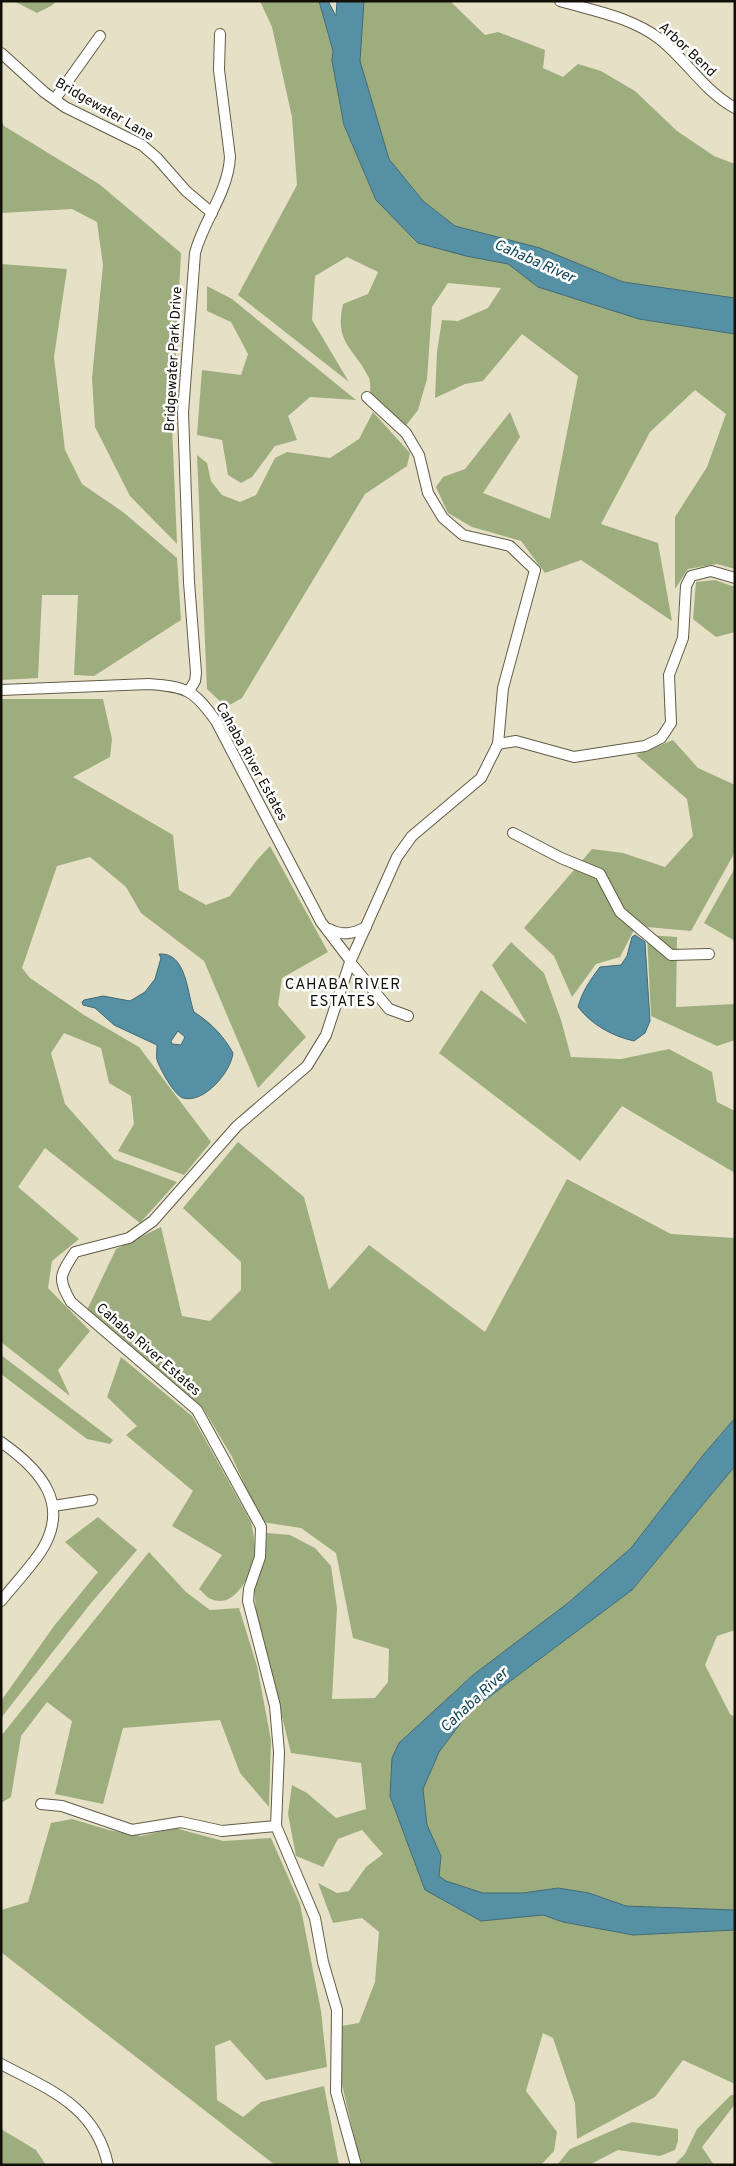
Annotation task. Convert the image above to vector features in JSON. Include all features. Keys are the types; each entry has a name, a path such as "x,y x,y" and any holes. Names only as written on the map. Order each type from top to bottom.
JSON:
{"street":[{"name":"Arbor Bend","path":"560,1 623,19 644,28 668,46 711,91 735,108"},
{"name":"Bridgewater Park Drive","path":"189,691 195,681 196,673 189,582 183,412 193,264 197,244 225,185 230,157 219,70 220,34"},
{"path":"55,99 100,36"},
{"name":"Bridgewater Lane","path":"1,53 55,99 90,120 142,145 157,158 186,191 212,213"},
{"name":"Cahaba River Estates","path":"356,2165 336,2092 337,2010 323,1962 315,1918 276,1826 279,1752 275,1706 248,1601 249,1588 260,1556 261,1527 197,1410 71,1302 61,1285 61,1272 74,1252 129,1238 153,1221 237,1126 307,1066 326,1035 350,961 389,872 408,842 481,778 498,744 503,688 535,570 510,546 463,535 443,518 428,493 419,455 406,433 367,397"},
{"path":"498,744 516,741 574,757 645,746 660,738 671,723 669,675 683,638 686,586 691,576 711,571 735,578"},
{"path":"1,690 150,684 174,686 189,691"},
{"name":"Cahaba River Estates","path":"189,691 196,696 216,721 317,913 350,961"},
{"path":"513,833 561,858 600,874 620,912 671,954 709,954"},
{"path":"328,929 337,933 347,934 366,927"},
{"path":"350,961 389,1009 408,1016"},
{"path":"1,1442 35,1469 46,1486 53,1506 52,1525 48,1539 40,1553 1,1600"},
{"path":"53,1506 92,1500"},
{"path":"41,1804 62,1806 132,1830 181,1822 222,1831 276,1826"},
{"path":"1,2064 59,2094 81,2112 96,2131 108,2165"}],"green space":[{"path":"14,1 57,1 37,13"},
{"path":"260,1 319,1 333,52 332,61 344,125 376,200 466,256 508,264 538,287 639,319 735,334 735,569 717,564 688,569 675,589 675,517 707,467 726,414 695,390 650,432 601,524 658,543 672,621 581,560 545,573 521,541 472,527 448,513 436,487 443,477 465,469 510,412 520,437 483,493 550,519 578,376 522,334 483,381 465,384 435,398 437,352 442,320 458,321 488,308 501,288 448,283 432,307 427,379 418,410 404,428 370,397 369,378 343,337 341,328 343,304 368,294 378,272 347,257 315,276 312,320 349,382 238,295 297,185 292,117 272,27"},
{"path":"364,1 450,1 485,35 498,32 545,50 543,68 563,77 578,64 601,71 635,91 677,131 714,156 735,164 735,298 623,282 540,248 455,226 423,201 389,159 360,61"},
{"path":"1,120 4,126 99,184 181,253 172,426 177,544 130,496 95,427 92,378 103,265 97,222 72,209 1,213"},
{"path":"1,264 67,269 54,357 65,450 82,484 123,512 177,558 181,620 94,676 74,675 78,595 42,595 38,678 1,680"},
{"path":"207,286 232,299 356,400 310,397 288,416 297,440 275,446 252,477 241,483 228,475 222,440 197,435 202,370 241,375 248,354 231,322 207,311"},
{"path":"373,412 410,453 407,466 365,494 242,698 226,707 207,689 197,455 207,463 211,481 222,495 240,502 256,495 275,458 287,452 330,458 359,439"},
{"path":"715,580 735,587 735,632 716,637 693,619 696,582"},
{"path":"1,699 103,699 112,739 110,757 73,777 173,835 179,890 206,905 230,896 270,846 328,952 282,978 278,1005 306,1037 258,1088 204,961 141,913 126,887 90,857 57,866 22,968 30,978 84,1015 139,1047 211,1142 184,1175 118,1151 134,1124 131,1096 109,1083 101,1048 64,1033 51,1053 65,1104 114,1159 177,1182 140,1223 45,1148 18,1187 79,1239 52,1261 48,1288 90,1331 58,1370 70,1396 1,1342"},
{"path":"673,740 698,768 735,785 735,852 691,931 636,926 620,957 596,964 572,997 554,956 524,928 592,849 623,853 665,867 693,836 687,799 636,755"},
{"path":"735,868 735,941 704,923"},
{"path":"647,935 677,937 676,1007 735,1004 735,1040 717,1046 651,1016"},
{"path":"511,942 544,973 561,1020 571,1057 621,1059 669,1049 712,1072 717,1102 735,1111 735,1173 622,1106 580,1161 439,1053 481,990 527,1024 492,965"},
{"path":"238,1142 304,1197 329,1290 369,1245 485,1332 567,1179 671,1234 735,1238 735,1418 704,1454 631,1548 568,1603 473,1675 399,1743 390,1796 425,1890 481,1921 543,1915 563,1922 633,1935 735,1930 735,2084 683,2060 655,2097 577,2139 575,2103 553,2038 543,2033 526,2091 557,2132 554,2151 541,2165 361,2165 342,2085 341,2026 359,2023 375,1982 379,1932 362,1918 333,1923 318,1883 337,1893 349,1891 366,1867 383,1854 362,1830 338,1839 323,1867 296,1856 288,1814 292,1785 307,1793 336,1818 366,1809 361,1763 291,1753 256,1611 254,1586 265,1557 267,1533 290,1535 315,1548 331,1566 337,1608 332,1699 375,1698 388,1682 389,1649 353,1638 336,1553 301,1528 262,1522 231,1455 203,1408 87,1310 116,1249 161,1227 182,1316 210,1321 241,1290 241,1262 183,1208"},
{"path":"1,1355 113,1440 110,1444 87,1439 1,1374"},
{"path":"121,1357 192,1416 251,1522 254,1537 254,1557 251,1569 239,1591 226,1600 219,1601 210,1598 199,1589 222,1555 172,1526 193,1491 126,1435 137,1426 107,1397"},
{"path":"735,1466 735,1630 717,1636 705,1665 730,1714 735,1717 735,1910 626,1906 589,1893 558,1888 523,1893 483,1893 446,1881 439,1876 441,1856 427,1825 423,1789 439,1752 469,1712 632,1590"},
{"path":"98,1517 137,1550 91,1603 1,1718 1,1701 54,1626 98,1572 65,1542"},
{"path":"149,1552 186,1592 210,1610 239,1608 257,1666 271,1740 269,1807 240,1773 220,1720 123,1728 103,1804 55,1794 72,1721 47,1702 21,1736 11,1797 1,1803 1,1736"},
{"path":"72,1819 109,1830 141,1836 175,1828 223,1841 271,1838 300,1904 321,2011 327,2067 266,2080 230,2040 215,2046 217,2100 243,2117 261,2102 324,2086 339,2165 275,2165 1,1952 1,1910 28,1902 51,1823"},
{"path":"731,2095 735,2095 735,2104 702,2147 714,2165 674,2165 685,2154 697,2129"},
{"path":"632,2122 678,2129 678,2141 675,2150 660,2156 618,2150 589,2165 557,2165 570,2149"},
{"path":"1,2129 36,2150 46,2165 1,2165"}],"water":[{"name":"Cahaba River","path":"319,1 328,1 336,16 337,1 364,1 360,61 389,159 423,201 455,226 540,248 623,282 735,298 735,334 639,319 538,287 508,264 466,256 418,243 376,200 344,125 332,61 333,51"},
{"path":"635,935 645,942 650,1021 645,1033 634,1041 603,1029 578,1007 587,986 600,967 621,965 627,956 632,937"},
{"path":"159,954 168,955 181,967 194,1012 216,1030 233,1053 227,1069 215,1085 208,1091 191,1099 179,1096 168,1081 157,1060 157,1045 114,1025 95,1008 83,1005 82,1002 103,996 130,1001 145,992 155,979 161,958","holes":["178,1031 185,1037 181,1045 172,1044 171,1041"]},
{"name":"Cahaba River","path":"735,1418 735,1466 632,1590 469,1712 439,1752 423,1789 427,1825 441,1856 439,1876 446,1881 483,1893 523,1893 558,1888 589,1893 626,1906 735,1910 735,1930 633,1935 563,1922 543,1915 481,1921 425,1890 390,1796 392,1758 399,1743 473,1675 568,1603 631,1548 704,1454"}],"district":[{"name":"CAHABA RIVER ESTATES","path":"343,994"}]}
